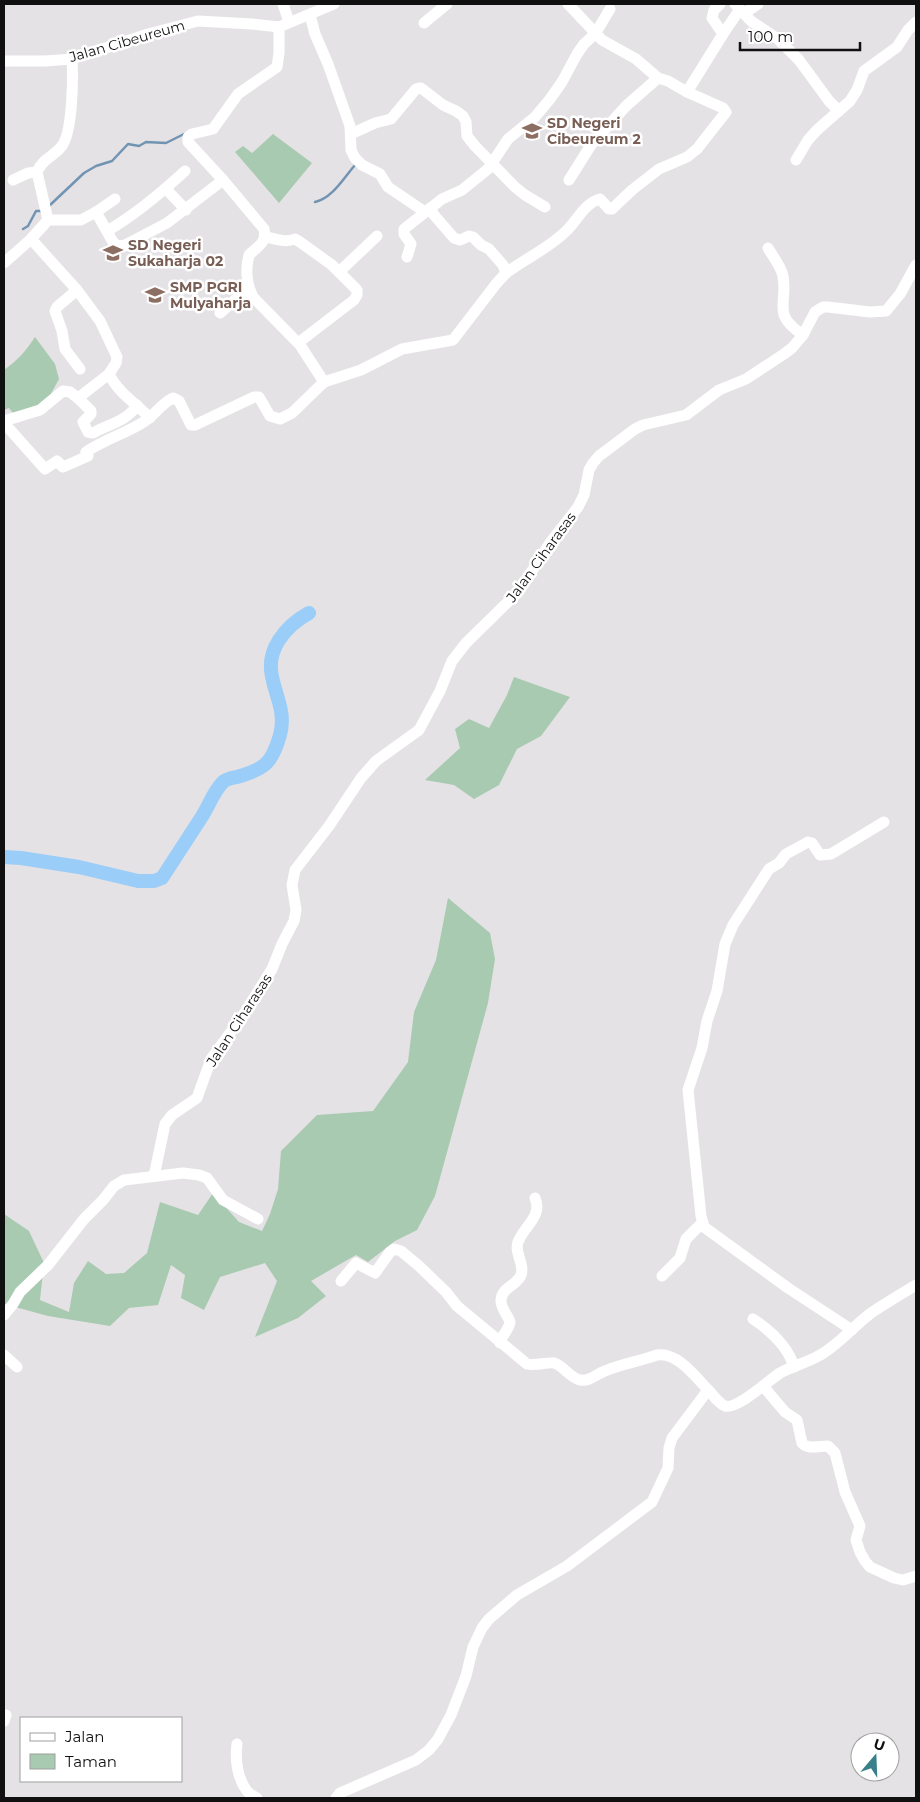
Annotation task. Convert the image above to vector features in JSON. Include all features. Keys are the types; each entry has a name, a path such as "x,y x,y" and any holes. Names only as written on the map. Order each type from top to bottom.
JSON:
{"street":[{"path":"283,4 284,24 278,68 238,94 213,129 192,134 188,137 188,142 264,229 266,237 249,255 246,275 249,288 253,297 298,343 324,382"},
{"name":"Jalan Cibeureum","path":"4,61 72,59 148,34 198,21 284,24 334,4"},
{"path":"424,23 447,4"},
{"path":"138,405 128,416 90,433 83,423 91,414 91,411 70,392 63,391 40,410 4,422 45,469 57,461 63,467 88,456 86,452 100,442 128,431 150,418 160,406 173,398 178,401 191,425 195,425 259,396 270,416 280,419 292,413 324,382 361,370 402,349 453,340 506,273 565,233 594,201 600,199 609,209 612,209 632,190 659,169 687,157 697,149 726,112 723,108 658,78 642,62 610,45 595,34 568,4"},
{"path":"720,4 714,10 712,18 723,34"},
{"path":"688,92 740,8 758,4"},
{"path":"740,8 751,21 778,39 799,60 829,102 839,111"},
{"path":"407,257 411,244 404,234 404,229 442,199 462,190 492,164 508,139 539,113 562,82 581,48 595,34 610,9"},
{"path":"310,15 351,134 351,150 358,162 377,172 388,187 428,210 454,238 460,240 469,236 473,237 481,245 489,248 503,265 506,273"},
{"path":"796,160 808,140 824,123 850,101 864,71 897,47 908,30 916,22"},
{"path":"48,220 38,172 44,160 60,148 66,139 72,95 72,59"},
{"path":"569,180 591,145 626,106 658,78"},
{"path":"351,134 375,123 391,119 416,89 421,88 443,105 463,116 466,122 468,137 492,164 525,195 545,207"},
{"path":"107,231 130,217 185,171"},
{"path":"13,180 28,173 38,172"},
{"path":"96,212 114,243 122,246 167,223 223,180"},
{"path":"166,188 186,210"},
{"path":"4,263 32,239 48,220 81,220 114,199"},
{"path":"339,272 377,236"},
{"path":"266,237 278,241 295,239 339,272 357,290 354,300 298,343"},
{"path":"32,239 77,290 100,321 116,357 116,363 109,374 78,398"},
{"path":"768,248 783,275 782,314 803,335"},
{"name":"Jalan Ciharasas","path":"154,1176 165,1124 172,1115 197,1098 211,1059 244,1014 272,969 294,921 296,910 292,885 295,870 372,765 419,730 440,691 452,661 466,643 519,591 550,543 578,507 584,495 588,470 593,463 599,456 635,429 643,425 686,414 719,390 746,379 792,348 803,335 815,312 823,307 870,312 886,310 900,294 916,265"},
{"path":"220,313 249,288"},
{"path":"77,290 57,307 55,311 62,331 65,349 80,369"},
{"path":"109,374 119,390 138,405 150,418"},
{"path":"852,1330 708,1232 702,1223 688,1090 702,1048 707,1021 717,991 725,944 733,925 769,869 779,863 786,854 808,842 812,844 820,855 831,854 884,822"},
{"path":"4,1314 20,1292 48,1265 84,1219 114,1186 124,1180 194,1174 207,1178 224,1200 258,1219"},
{"path":"500,1343 502,1335 510,1322 501,1306 501,1300 508,1287 514,1284 520,1277 522,1271 517,1244 536,1212 537,1204 535,1198"},
{"path":"662,1276 680,1258 686,1239 702,1223"},
{"path":"341,1281 356,1263 375,1273 394,1249 401,1252 432,1277 457,1306 527,1364 557,1364 574,1377 582,1380 591,1379 605,1371 664,1354 677,1360 722,1404 730,1406 780,1373 814,1359 825,1352 870,1314 916,1284"},
{"path":"753,1319 771,1332 786,1348 794,1367"},
{"path":"4,1355 17,1367"},
{"path":"763,1386 785,1412 797,1420 804,1446 811,1448 828,1446 833,1450 845,1492 860,1526 857,1544 870,1566 894,1578 903,1580 916,1576"},
{"path":"336,1798 340,1792 416,1760 438,1739 451,1715 466,1676 473,1647 482,1628 494,1614 517,1595 567,1566 652,1502 668,1468 669,1448 672,1438 708,1390"},
{"path":"237,1744 237,1769 247,1791 257,1798"}],"green space":[{"path":"273,134 312,163 279,203 235,152 243,146 252,153"},
{"path":"35,337 55,364 59,379 47,401 16,417 9,408 4,410 4,370 21,355"},
{"path":"514,677 570,697 541,736 517,749 499,785 474,799 454,785 425,780 460,748 455,729 469,719 489,728 507,695"},
{"path":"448,898 490,933 495,959 488,1003 435,1196 417,1230 395,1241 368,1262 356,1255 311,1281 326,1296 298,1318 255,1337 277,1281 265,1263 220,1277 204,1310 181,1298 185,1275 171,1265 158,1305 129,1308 110,1326 48,1316 4,1304 4,1214 29,1231 44,1263 40,1300 69,1312 74,1283 88,1261 106,1274 124,1273 147,1253 160,1202 198,1215 213,1193 239,1222 262,1231 278,1189 281,1151 317,1115 373,1111 408,1062 414,1012 436,960"}],"waterway":[{"path":"49,206 84,173 96,166 112,161 128,144 139,146 146,142 166,143 184,134"},
{"path":"315,202 333,192 356,164"},
{"path":"23,229 28,226 36,211 42,211"},
{"path":"4,857 79,867 138,881 154,881 162,878 201,818 216,790 223,782 260,768 266,764 274,753 282,722 281,710 272,676 273,653 285,632 296,621 309,613"}],"place":[{"name":"SD Negeri Cibeureum 2","path":"532,131"},
{"name":"SD Negeri Sukaharja 02","path":"113,253"},
{"name":"SMP PGRI Mulyaharja","path":"155,295"}]}
